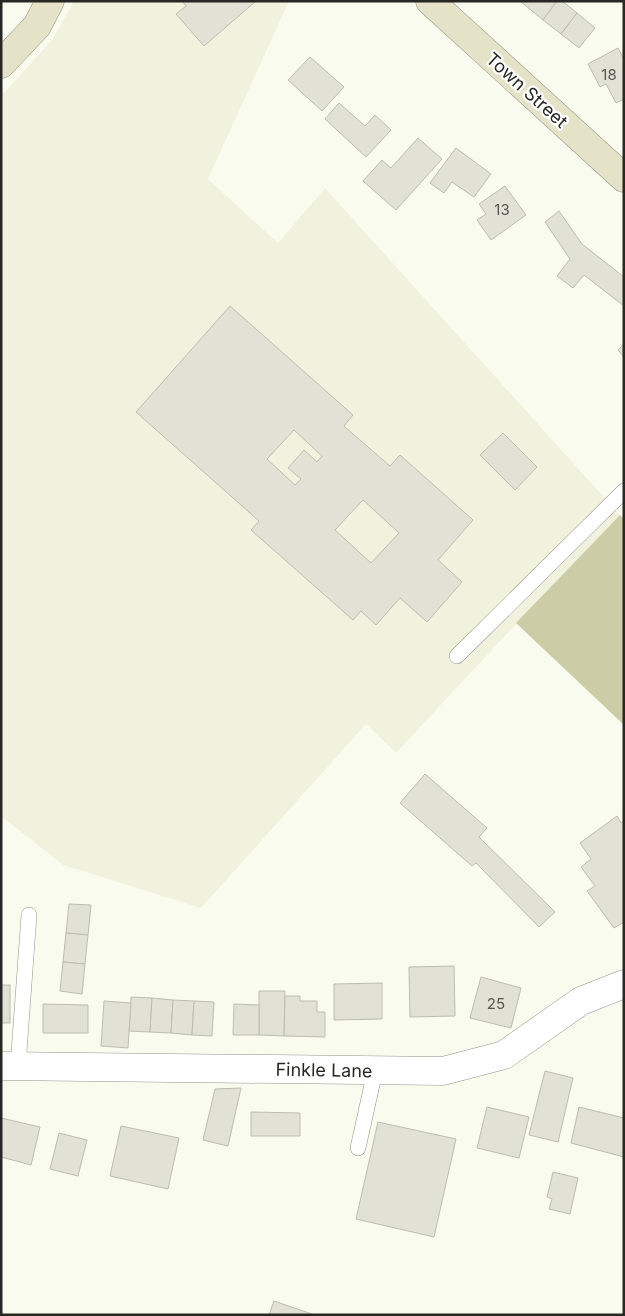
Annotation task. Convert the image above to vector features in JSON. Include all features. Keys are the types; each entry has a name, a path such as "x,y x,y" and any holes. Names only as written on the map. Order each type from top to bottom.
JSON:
{"main road":[{"path":"1,64 37,26 50,1"},
{"name":"Town Street","path":"430,1 624,178"}],"street":[{"name":"Finkle Lane","path":"10,1066 443,1071 504,1055 581,1001 624,984"}],"lane":[{"path":"457,656 624,491"},
{"path":"10,1066 29,915"},
{"path":"358,1148 375,1070"}],"shaded area":[{"path":"74,1 289,1 208,179 278,243 325,188 620,515 396,753 366,724 201,908 63,865 1,816 1,96 52,40"}],"green space":[{"path":"620,515 624,519 624,725 516,623"}],"building":[{"path":"182,1 256,1 204,46 176,14 186,6"},
{"path":"520,1 557,1 543,20"},
{"path":"557,1 562,1 577,13 561,34 543,20"},
{"path":"577,13 595,28 579,48 561,34"},
{"path":"618,48 624,59 624,99 616,103 606,84 600,87 588,64"},
{"path":"310,57 344,87 322,111 288,80"},
{"path":"339,103 365,126 375,115 391,130 366,157 325,119"},
{"path":"418,138 442,159 396,210 363,181 382,160 391,168"},
{"path":"456,148 491,174 474,197 452,182 444,193 430,183"},
{"path":"505,186 526,215 491,240 477,220 486,214 479,204"},
{"path":"559,211 582,244 624,277 624,306 584,275 573,288 557,276 570,259 545,222"},
{"path":"230,306 353,415 344,426 346,428 390,466 400,455 473,520 438,560 462,582 427,622 400,598 376,625 361,611 353,620 251,530 259,521 136,412","holes":["294,430 322,456 317,462 304,450 288,468 301,479 295,485 267,459","363,500 399,533 371,563 335,530"]},
{"path":"624,344 624,357 618,350"},
{"path":"503,433 537,467 515,490 480,455"},
{"path":"425,774 487,828 479,837 555,912 539,927 476,863 472,866 400,803"},
{"path":"617,816 621,823 624,821 624,922 614,928 587,891 595,886 581,867 591,859 580,843"},
{"path":"69,904 91,905 88,935 66,933"},
{"path":"66,933 88,935 85,964 63,962"},
{"path":"63,962 85,964 82,994 60,991"},
{"path":"454,966 455,1016 410,1017 409,967"},
{"path":"481,977 521,988 511,1028 470,1018"},
{"path":"382,983 382,1019 334,1020 334,984"},
{"path":"1,985 10,985 10,1023 1,1023"},
{"path":"259,991 285,991 284,1036 259,1035"},
{"path":"285,996 300,996 300,1001 317,1001 317,1012 325,1012 325,1037 284,1036"},
{"path":"131,997 152,998 150,1032 129,1031"},
{"path":"152,998 173,1000 171,1033 150,1032"},
{"path":"173,1000 194,1001 192,1035 171,1033"},
{"path":"104,1001 131,1003 128,1048 101,1046"},
{"path":"194,1001 214,1002 212,1036 192,1035"},
{"path":"43,1004 88,1005 88,1033 43,1033"},
{"path":"234,1004 259,1005 259,1035 233,1035"},
{"path":"545,1071 573,1078 558,1142 529,1135"},
{"path":"241,1088 228,1146 203,1140 215,1089"},
{"path":"487,1107 529,1117 519,1158 477,1148"},
{"path":"579,1107 624,1118 624,1157 571,1143"},
{"path":"251,1112 300,1113 300,1136 251,1136"},
{"path":"1,1118 40,1127 31,1165 1,1157"},
{"path":"378,1122 456,1139 434,1237 356,1219"},
{"path":"121,1126 179,1138 168,1189 110,1176"},
{"path":"59,1133 87,1140 78,1176 50,1169"},
{"path":"553,1172 578,1178 570,1214 549,1209 552,1199 547,1197"},
{"path":"274,1301 312,1314 312,1315 269,1315"}]}
